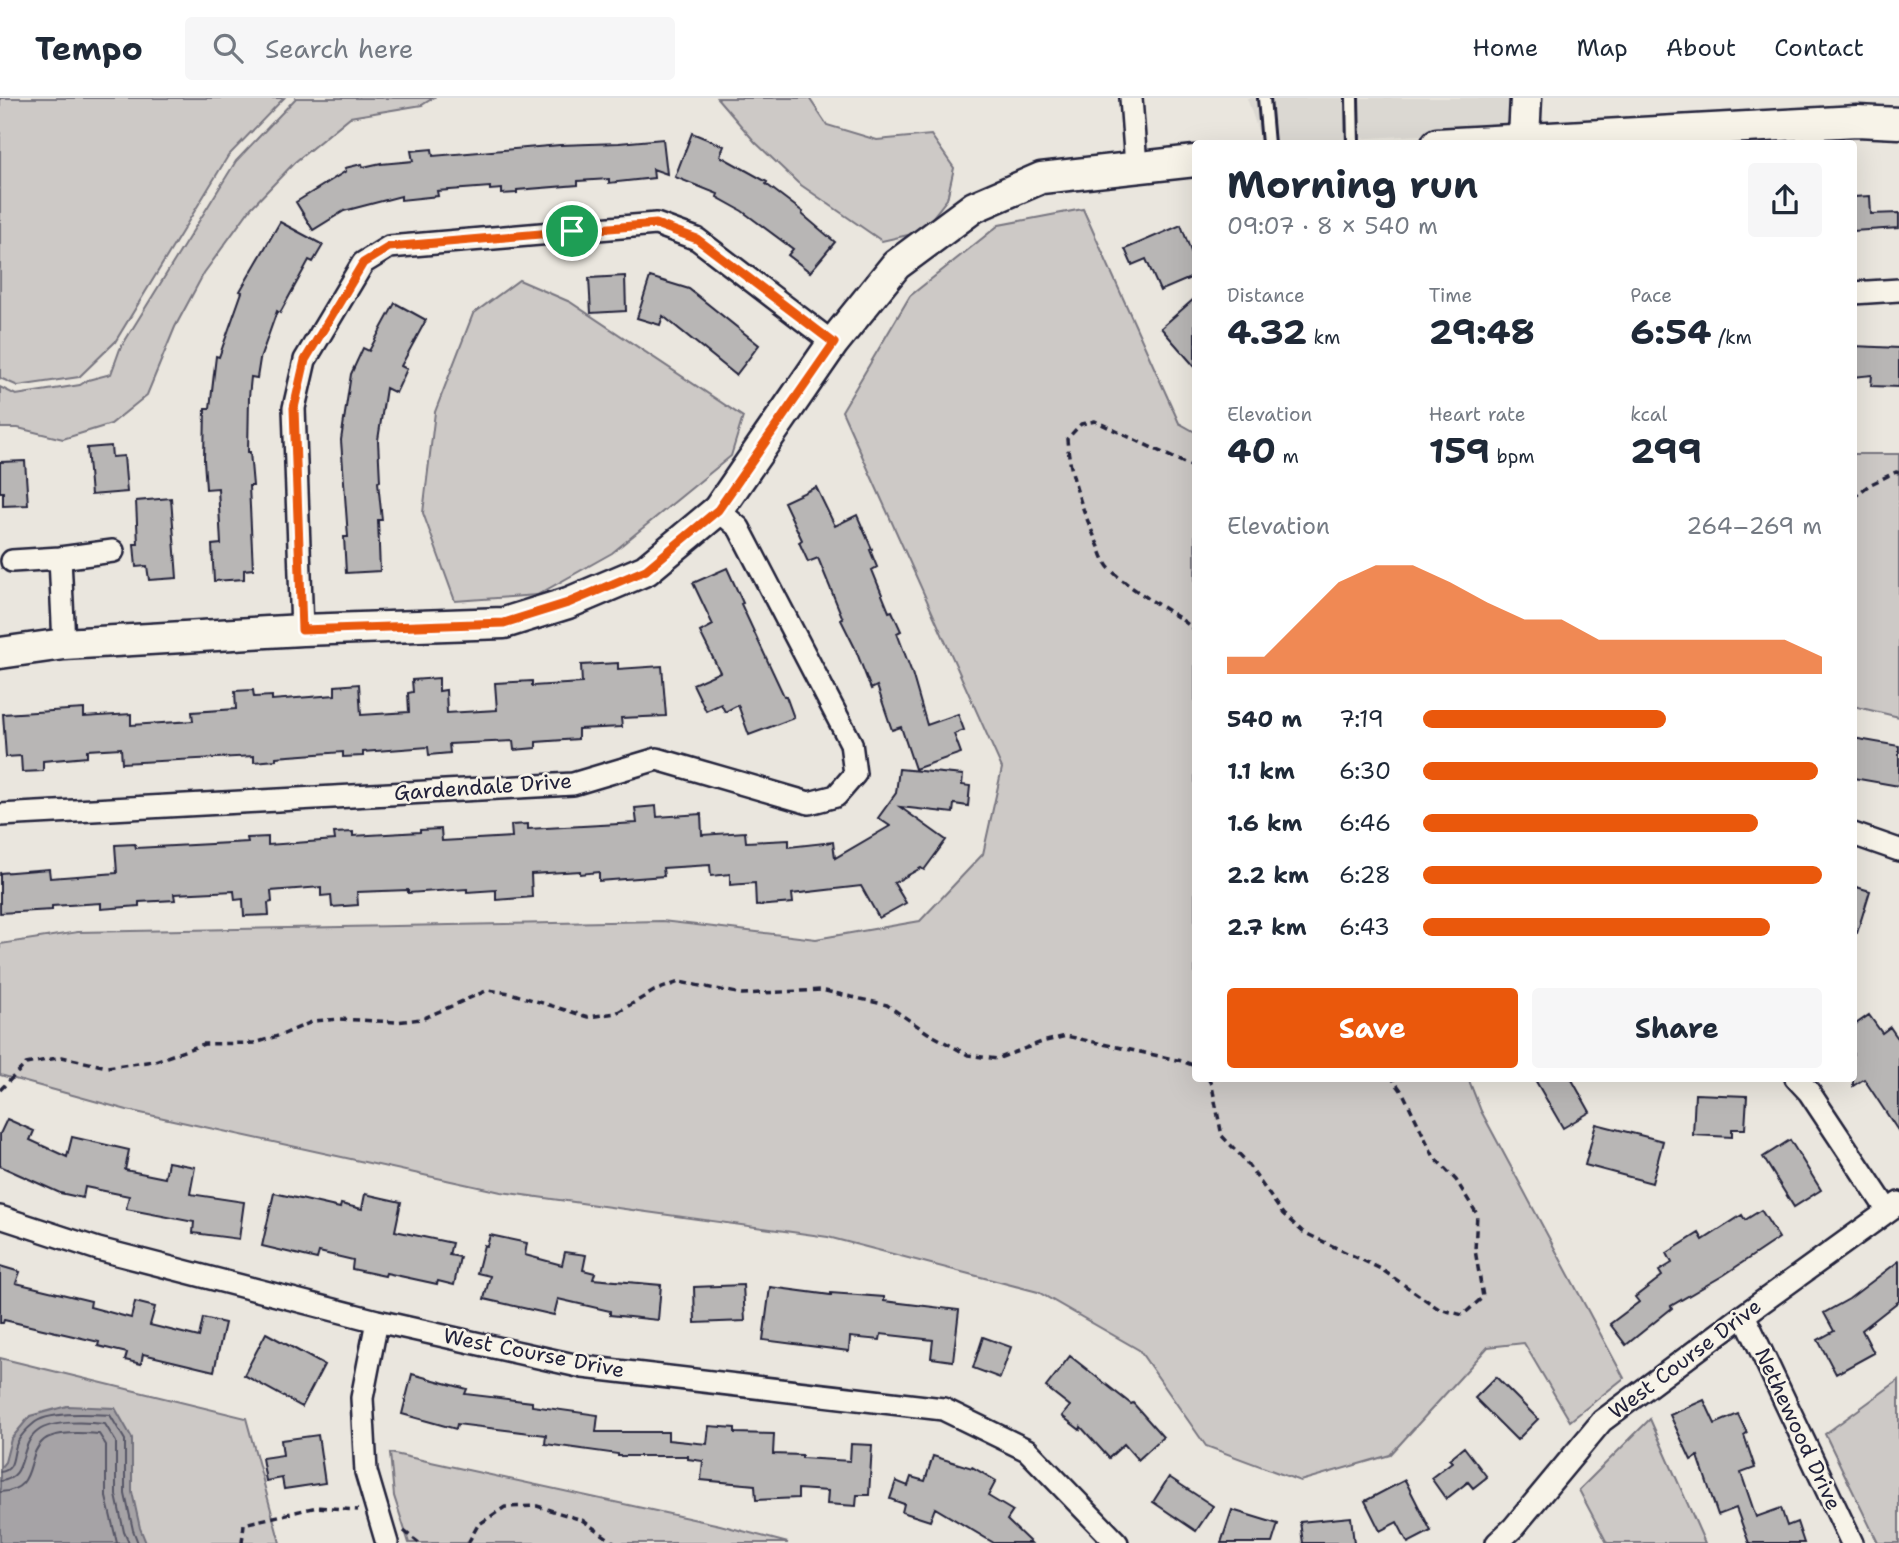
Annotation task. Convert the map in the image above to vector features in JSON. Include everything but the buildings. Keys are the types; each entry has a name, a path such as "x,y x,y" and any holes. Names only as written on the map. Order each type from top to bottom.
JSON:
{"street":[{"path":"1131,98 1136,166"},
{"path":"1524,138 1526,98"},
{"path":"1495,140 1857,121 1899,123"},
{"path":"0,653 64,644 302,630 504,623 568,603 646,570 718,510 834,343 896,265 974,207 1041,178 1192,161"},
{"path":"302,630 294,408 305,360 363,263 389,247 656,224 697,239 834,343"},
{"path":"1857,293 1899,290"},
{"name":"Gardendale Drive","path":"0,815 573,784 657,759 809,803 836,796 855,774 851,743 739,527 718,510"},
{"path":"12,561 113,551"},
{"path":"60,558 64,644"},
{"path":"1857,835 1899,850"},
{"path":"1800,1082 1894,1207"},
{"name":"West Course Drive","path":"1497,1543 1513,1528 1602,1421 1894,1207"},
{"name":"West Course Drive","path":"0,1217 97,1249 377,1321 583,1367 943,1409 1027,1450 1117,1543"},
{"name":"Nethewood Drive","path":"1744,1315 1852,1543"},
{"path":"377,1321 362,1398 366,1472 387,1543"}],"lane":[{"path":"1264,98 1268,140"},
{"path":"1352,98 1353,140"}],"path":[{"path":"1192,467 1095,421 1080,424 1067,439 1069,464 1082,511 1109,568 1133,588 1192,627"},
{"path":"1857,495 1869,485 1899,473"},
{"path":"0,1090 26,1064 62,1057 107,1067 155,1061 204,1044 255,1043 314,1021 340,1019 395,1022 422,1018 488,990 510,993 589,1017 616,1013 654,991 679,982 742,993 821,990 887,1005 928,1033 968,1055 997,1059 1041,1042 1066,1036 1192,1065"},
{"path":"1210,1082 1222,1136 1244,1159 1283,1214 1303,1232 1381,1269 1439,1309 1463,1315 1483,1297 1475,1250 1477,1214 1456,1180 1434,1157 1404,1093 1395,1082"},
{"path":"468,1543 478,1525 505,1507 537,1506 582,1520 615,1543"},
{"path":"242,1543 244,1524 317,1507 377,1511 419,1543"}],"shaded area":[{"path":"0,98 284,98 228,156 115,342 79,377 18,386 0,378"},
{"path":"296,98 433,98 422,105 350,117 295,162 251,208 204,273 175,327 147,395 111,424 63,439 18,428 0,428 0,387 16,395 80,385 111,374 120,349 236,161"},
{"path":"717,98 809,98 827,125 877,140 931,135 954,168 947,199 921,232 882,241 798,183 755,142"},
{"path":"1247,98 1515,98 1513,129 1339,140 1261,140"},
{"path":"1083,209 1179,423 1192,430 1192,1082 1470,1082 1481,1111 1624,1378 1570,1421 1524,1343 1488,1347 1390,1455 1300,1481 1206,1446 1139,1350 1038,1292 828,1237 501,1192 127,1110 0,1075 0,944 78,932 662,921 816,939 920,921 983,854 1002,768 842,411 910,296 999,225"},
{"path":"519,280 570,302 743,417 731,456 612,553 537,595 455,601 423,513 435,412 473,314"},
{"path":"1857,454 1899,454 1899,717 1857,707"},
{"path":"0,1358 246,1418 280,1543 0,1543"},
{"path":"1899,1380 1899,1543 1878,1543 1825,1434"},
{"path":"1650,1419 1705,1543 1607,1543 1579,1490"},
{"path":"390,1453 720,1525 788,1543 409,1543 394,1496"}],"water":[{"path":"67,1406 115,1408 132,1438 132,1492 146,1543 0,1543 0,1468 5,1462 11,1439 30,1416"}],"route":[{"path":"656,224 697,239 834,343 718,510 646,570 568,603 504,623 302,630 294,408 305,360 363,263 389,247 572,231 656,224"}]}
